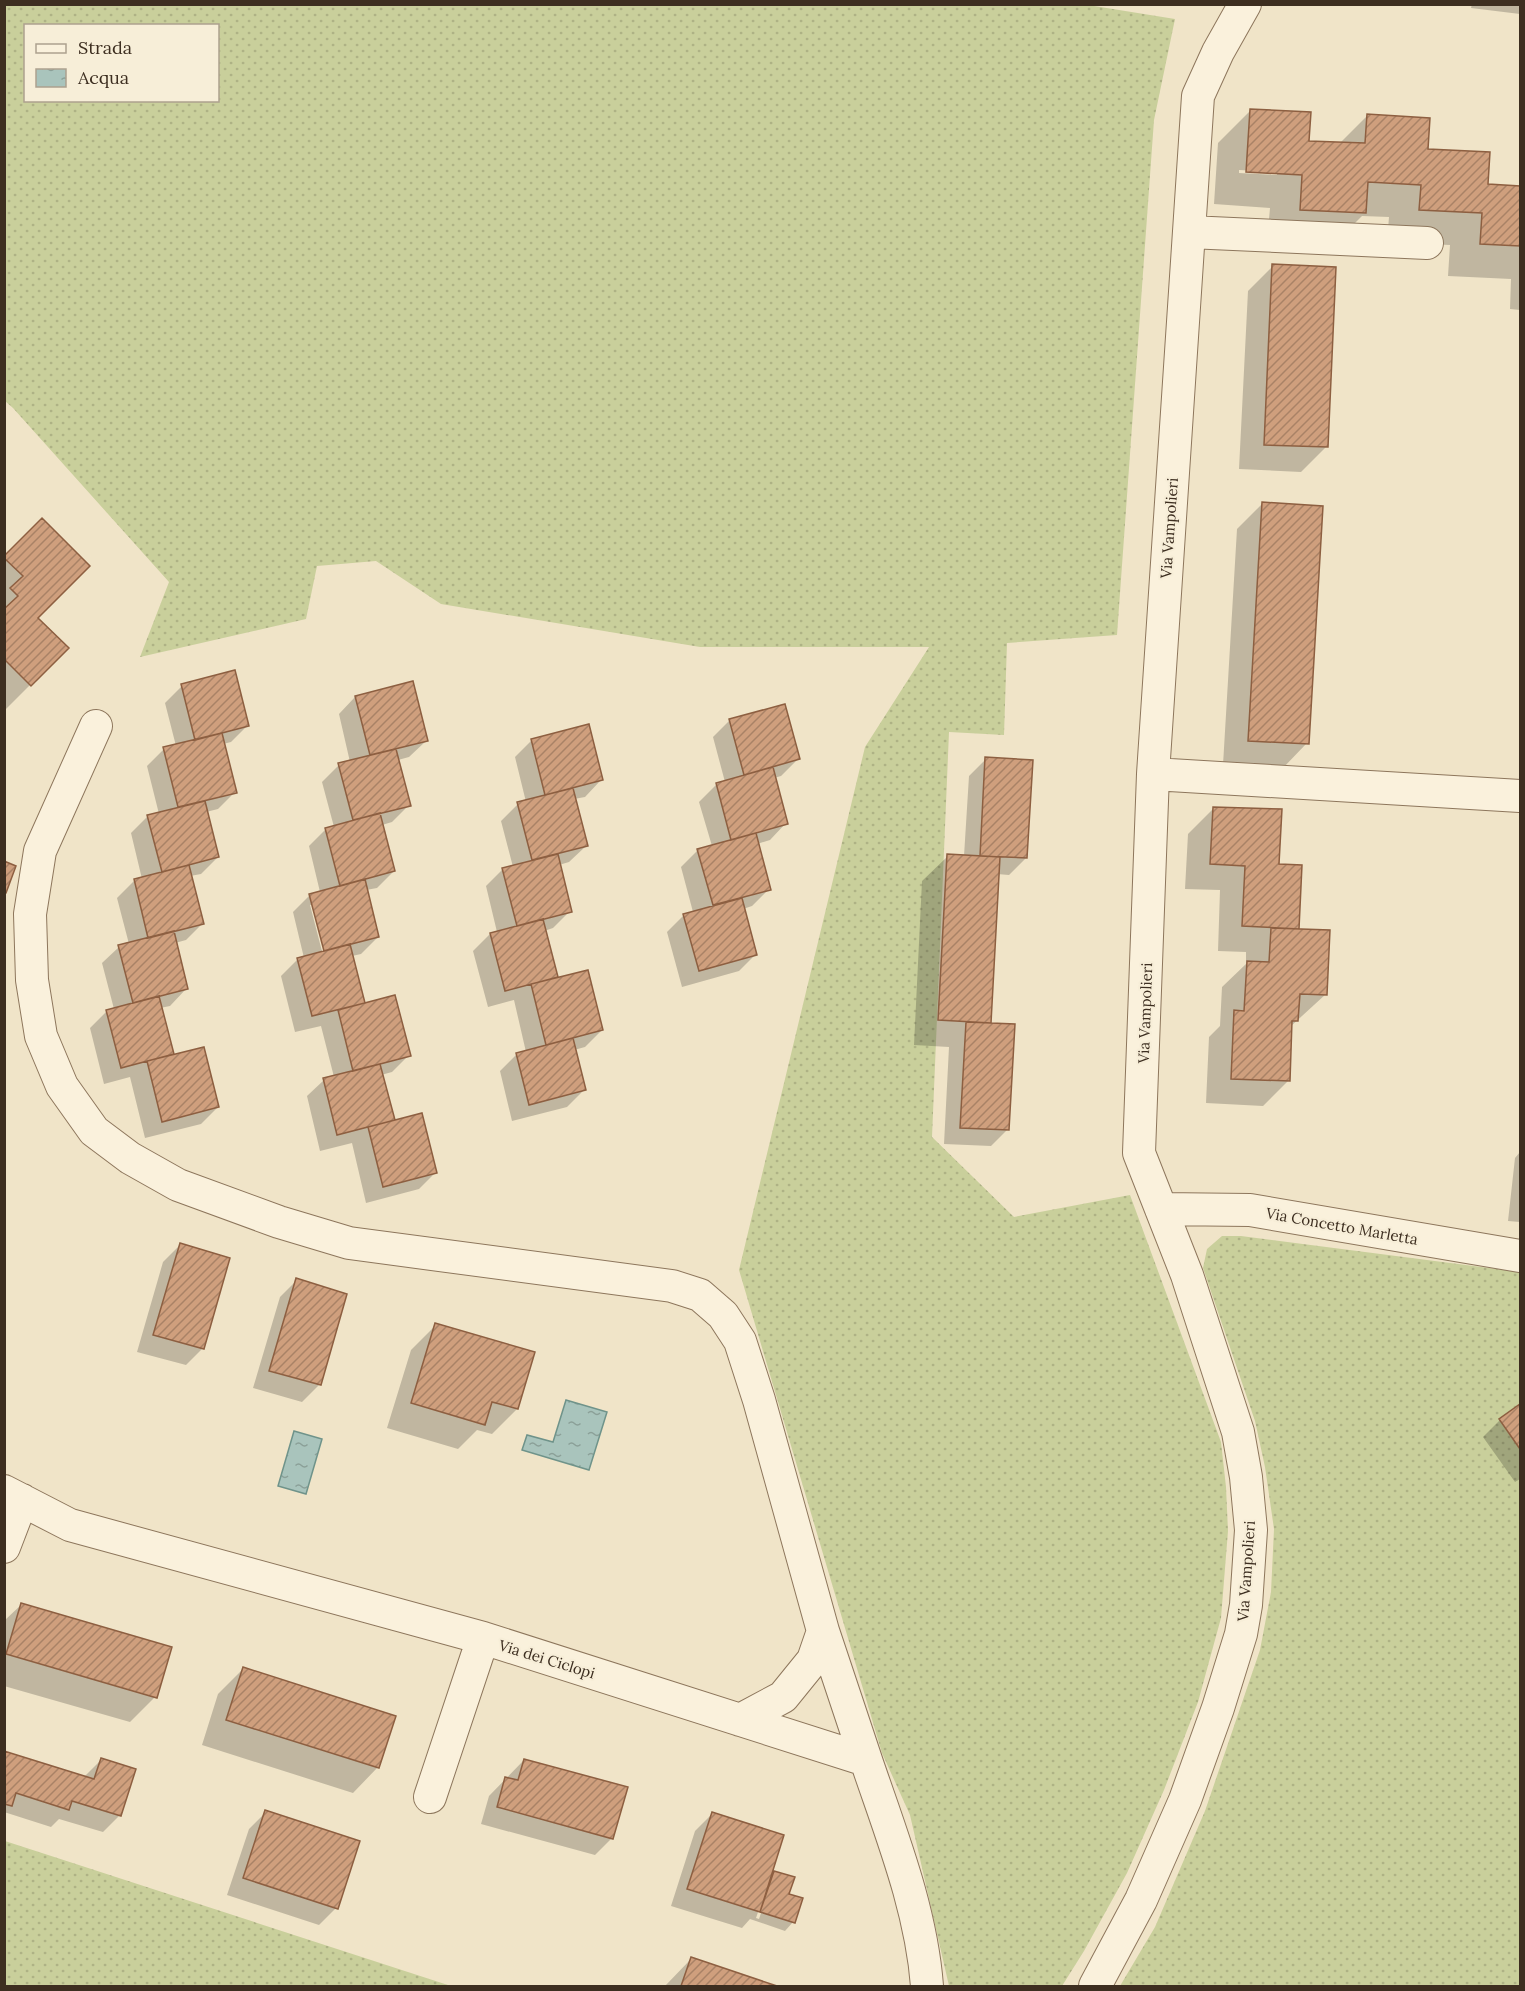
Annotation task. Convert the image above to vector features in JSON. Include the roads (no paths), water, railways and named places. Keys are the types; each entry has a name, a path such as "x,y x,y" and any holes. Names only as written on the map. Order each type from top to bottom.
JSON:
{"street":[{"name":"Via Vampolieri","path":"1095,1986 1141,1900 1185,1800 1241,1634 1246,1605 1251,1530 1246,1477 1238,1432 1187,1275 1139,1153 1154,774 1198,96 1218,52 1245,4"},
{"path":"1189,232 1427,243"},
{"path":"96,726 40,851 30,914 32,980 41,1036 62,1086 94,1131 130,1158 178,1185 279,1222 349,1243 672,1286 700,1295 723,1315 740,1341 759,1400 823,1631 909,1887 926,1970 927,1986"},
{"path":"1154,774 1521,796"},
{"name":"Via Concetto Marletta","path":"1161,1209 1250,1210 1521,1256"},
{"path":"4,1547 13,1495"},
{"name":"Via dei Ciclopi","path":"13,1495 70,1525 483,1638 866,1760"},
{"path":"740,1720 783,1697 813,1660 823,1631"},
{"path":"430,1797 483,1638"}],"water":[{"path":"566,1400 607,1412 589,1470 522,1450 527,1435 553,1442"},
{"path":"294,1431 322,1439 306,1494 278,1486"}]}
